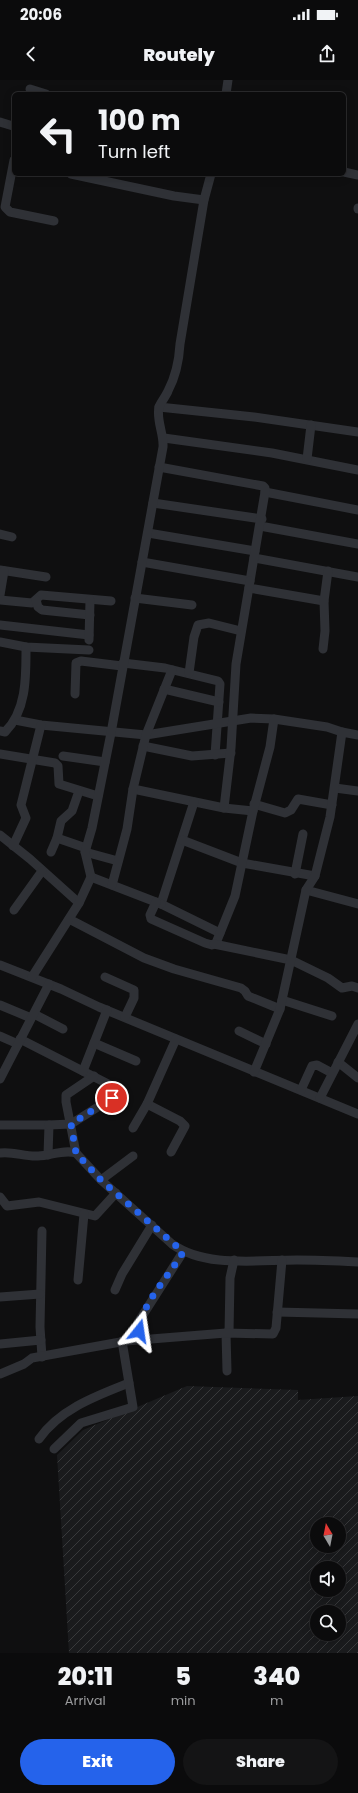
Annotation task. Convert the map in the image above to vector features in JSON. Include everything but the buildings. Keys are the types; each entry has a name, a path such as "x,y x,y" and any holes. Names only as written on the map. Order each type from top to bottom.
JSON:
{"street":[{"path":"226,92 228,80"},
{"path":"30,88 41,92"},
{"path":"0,122 12,125"},
{"path":"12,170 4,204 7,210 54,221"},
{"path":"346,172 358,175"},
{"path":"80,176 174,196 204,200"},
{"path":"32,977 79,903 91,877 86,850 111,733 164,438 159,415 159,407 169,391 178,367 180,344 204,200 210,176"},
{"path":"159,407 254,417 358,432"},
{"path":"307,459 311,425"},
{"path":"164,438 245,448 358,470"},
{"path":"159,467 256,484 265,488 266,492 236,664 231,753 224,808"},
{"path":"266,492 358,510"},
{"path":"153,503 261,523 358,544"},
{"path":"148,533 358,577"},
{"path":"0,534 12,538"},
{"path":"142,562 324,601"},
{"path":"0,595 2,571 46,577"},
{"path":"323,649 325,631 324,601 328,571"},
{"path":"0,600 32,603 38,596 41,595 111,601"},
{"path":"135,598 192,605"},
{"path":"36,600 38,607 42,610 90,615"},
{"path":"88,662 90,600"},
{"path":"189,673 194,637 198,625 210,623 241,631"},
{"path":"0,625 89,635"},
{"path":"0,642 26,647 89,650"},
{"path":"0,731 5,732 15,720 23,699 26,647"},
{"path":"75,694 75,664 78,662 172,670 218,681 220,684 215,755"},
{"path":"112,885 127,829 133,789 146,735 172,670"},
{"path":"164,689 219,702"},
{"path":"15,720 41,725 111,733 146,735 251,718 274,719 328,727 342,732 358,735"},
{"path":"214,944 235,896 254,807 270,747 274,719"},
{"path":"13,846 25,822 25,814 20,805 41,725"},
{"path":"254,1072 281,1004 306,890 315,876 335,788 342,732"},
{"path":"143,746 192,756 231,753"},
{"path":"0,754 57,764 59,784 98,796"},
{"path":"63,756 105,762"},
{"path":"335,788 358,791"},
{"path":"133,789 224,808 254,807 285,813 292,810 298,799 332,804"},
{"path":"51,852 57,838 61,821 72,811 79,791"},
{"path":"194,802 182,840 158,903 150,915 151,919 205,943 291,960 328,978 342,988 352,986 358,988"},
{"path":"295,874 303,834"},
{"path":"0,835 79,903"},
{"path":"57,838 118,861"},
{"path":"182,840 242,863 295,874 315,876"},
{"path":"14,910 42,871"},
{"path":"91,877 158,903 220,933"},
{"path":"306,890 358,904"},
{"path":"69,919 144,958 174,969 240,988 245,991 248,996 332,1016"},
{"path":"0,965 49,984 254,1072 358,1114"},
{"path":"105,976 134,990 134,998 125,1017"},
{"path":"0,1079 49,984"},
{"path":"0,1005 63,1029"},
{"path":"83,1070 107,1010"},
{"path":"320,1098 358,1024"},
{"path":"238,1031 266,1044"},
{"path":"0,1036 19,1042 83,1070 114,1087"},
{"path":"133,1128 147,1104 176,1038"},
{"path":"94,1043 136,1061"},
{"path":"338,1062 358,1078"},
{"path":"301,1090 312,1066 317,1065 332,1073"},
{"path":"94,1076 66,1095 76,1153 101,1180 183,1252 219,1260 358,1262"},
{"path":"0,1125 71,1124 112,1098"},
{"path":"147,1104 180,1121 185,1126 171,1152"},
{"path":"48,1155 49,1125"},
{"path":"0,1153 14,1152 24,1155 39,1156 76,1153"},
{"path":"101,1180 133,1156"},
{"path":"0,1197 7,1206 39,1202 71,1209 91,1217 98,1214 116,1193"},
{"path":"78,1280 84,1214"},
{"path":"115,1290 122,1274 152,1225"},
{"path":"42,1231 40,1294 42,1357"},
{"path":"140,1339 139,1321 183,1252"},
{"path":"227,1371 230,1278 234,1260"},
{"path":"0,1374 24,1364 32,1358 122,1341 228,1333 273,1334 276,1331 282,1260"},
{"path":"0,1297 40,1294"},
{"path":"277,1312 358,1314"},
{"path":"0,1344 41,1340"},
{"path":"54,1449 81,1423 133,1407 122,1341"},
{"path":"39,1440 46,1429 72,1408 130,1383"}],"shaded area":[{"path":"187,1386 298,1390 298,1400 358,1396 358,1653 69,1653 57,1455 83,1430"}],"route":[{"path":"112,1098 71,1124 76,1153 101,1180 172,1244 183,1252 145,1310 139,1321 139,1331"}]}
